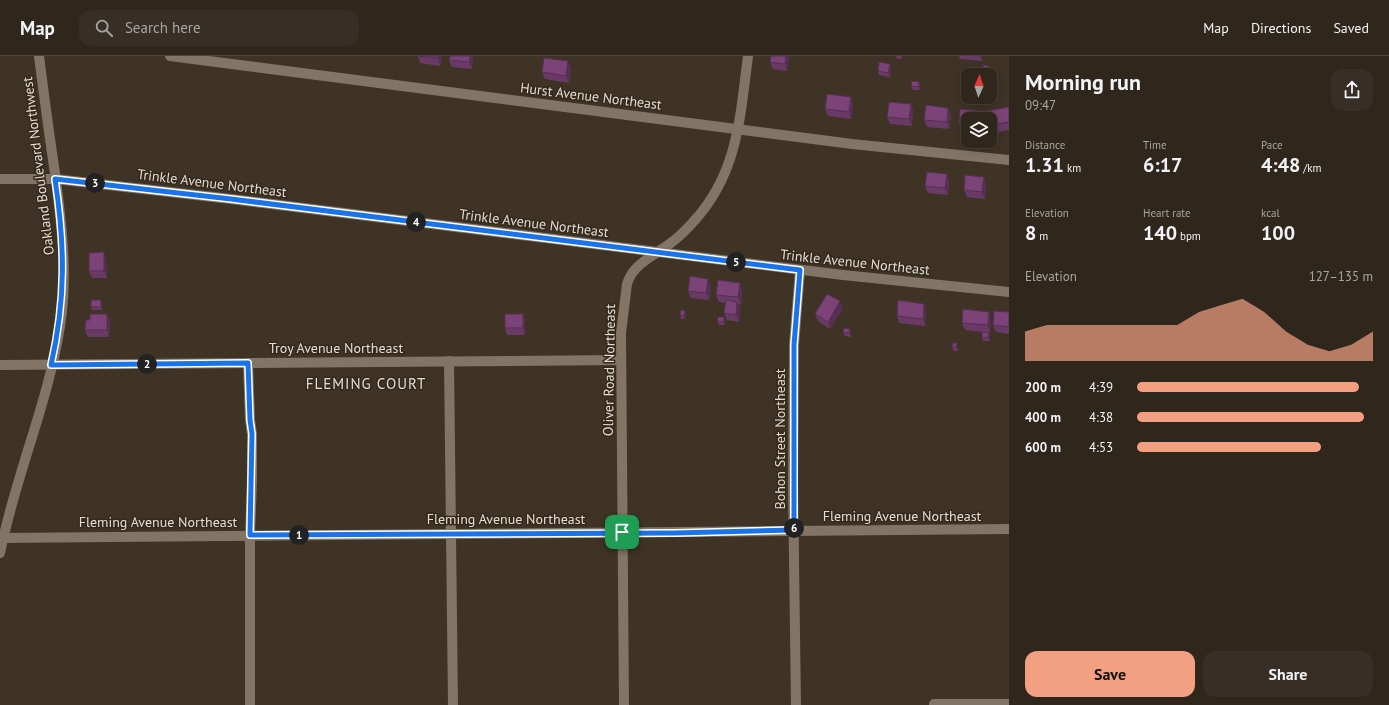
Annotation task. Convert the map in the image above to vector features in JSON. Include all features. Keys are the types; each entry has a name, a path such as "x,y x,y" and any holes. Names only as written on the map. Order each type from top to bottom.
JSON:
{"street":[{"name":"Oakland Boulevard Northwest","path":"0,553 2,538 41,407 51,365 61,313 64,288 61,218 39,56"},
{"name":"Hurst Avenue Northeast","path":"170,56 860,145 1009,160"},
{"name":"Oliver Road Northeast","path":"624,705 621,360 623,311 629,277 637,265 658,253 674,241 712,200 728,169 738,129 748,56"},
{"name":"Trinkle Avenue Northeast","path":"0,179 55,179 231,199 800,270 1009,292"},
{"name":"Bohon Street Northeast","path":"796,705 794,345 800,270"},
{"name":"Troy Avenue Northeast","path":"0,365 621,360"},
{"path":"449,361 453,705"},
{"path":"248,363 250,420 252,434 250,535 250,705"},
{"name":"Fleming Avenue Northeast","path":"2,538 1009,529"},
{"path":"934,704 1009,704"}],"building":[{"path":"419,56 438,56 438,58"},
{"path":"450,56 470,56 469,62 449,60"},
{"path":"771,56 786,56 785,64 770,62"},
{"path":"544,58 568,61 566,76 542,72"},
{"path":"879,62 890,64 888,73 878,71"},
{"path":"983,65 989,66 989,68 983,68"},
{"path":"912,81 919,82 919,87 911,86"},
{"path":"827,94 851,97 849,112 825,109"},
{"path":"889,102 911,104 909,119 887,117"},
{"path":"926,105 948,108 947,122 924,120"},
{"path":"1009,107 1009,122 997,124 997,112 987,111"},
{"path":"960,109 982,111 961,112 961,123 959,123"},
{"path":"927,172 947,174 945,188 925,186"},
{"path":"965,175 984,177 982,192 964,190"},
{"path":"104,252 104,271 89,271 89,253"},
{"path":"690,276 708,279 706,293 688,291"},
{"path":"718,280 740,283 738,297 716,295"},
{"path":"827,294 840,301 828,322 815,314"},
{"path":"91,300 101,300 101,307 91,307"},
{"path":"726,300 737,302 736,315 724,313"},
{"path":"898,300 924,304 923,319 897,316"},
{"path":"963,309 989,312 988,325 962,323"},
{"path":"681,310 685,311 684,316 680,315"},
{"path":"994,311 1009,312 1009,327 993,325"},
{"path":"90,314 107,314 107,330 85,330 86,320 90,320"},
{"path":"505,314 523,314 523,328 505,328"},
{"path":"718,317 724,317 723,322 717,321"},
{"path":"844,328 850,329 849,333 843,332"},
{"path":"982,332 989,333 988,338 982,337"},
{"path":"953,343 957,343 956,347 952,347"}],"district":[{"name":"FLEMING COURT","path":"366,384"}],"route":[{"path":"55,179 231,199 800,270 794,345 794,530 675,533 622,532 541,534 250,535 252,434 250,420 248,363 51,365 61,313 64,288 61,218 55,179"}]}
